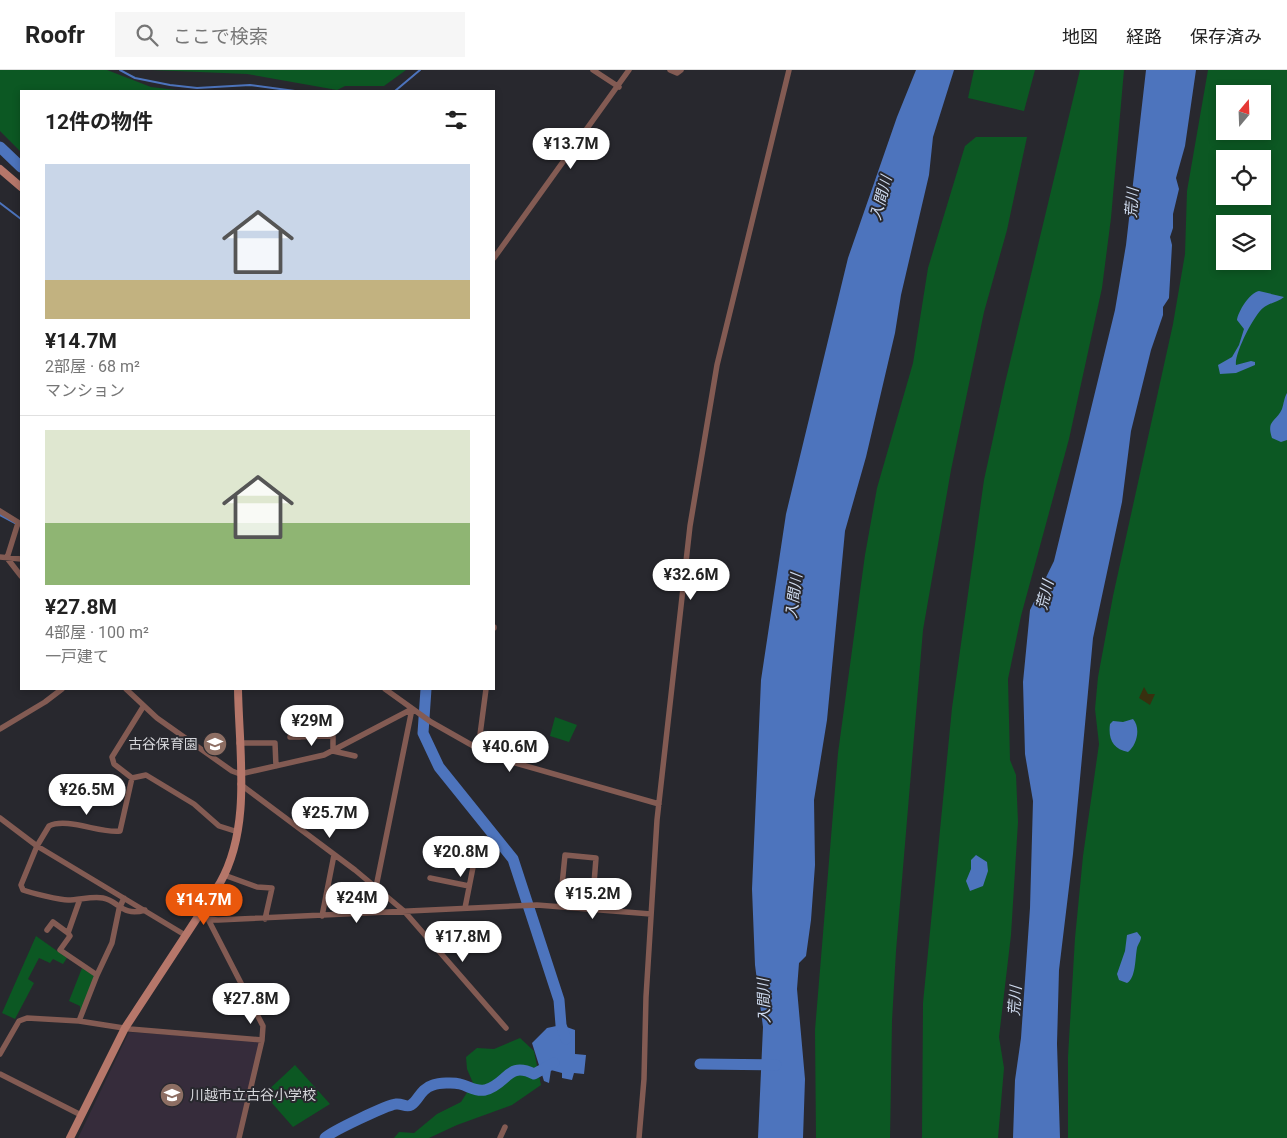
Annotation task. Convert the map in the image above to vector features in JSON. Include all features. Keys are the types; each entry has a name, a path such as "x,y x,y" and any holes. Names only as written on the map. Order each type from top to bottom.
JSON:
{"street":[{"path":"593,70 619,87"},
{"path":"495,257 619,87 629,70"},
{"path":"670,70 677,73 681,70"},
{"path":"639,1138 659,804 682,586 717,365 789,70"},
{"path":"0,170 20,186"},
{"path":"0,511 20,524 2,558"},
{"path":"2,558 20,559"},
{"path":"2,558 20,575"},
{"path":"0,729 38,707 61,690"},
{"path":"127,690 143,707 232,771 240,774 334,751 412,709"},
{"path":"70,1138 125,1028 224,875 233,853 238,832 240,784 238,690"},
{"path":"386,690 412,709 478,750 513,764 659,804"},
{"path":"478,750 486,690"},
{"path":"143,707 112,757 114,764 132,778 146,775 194,804 219,826 238,832"},
{"path":"376,887 412,709"},
{"path":"300,723 300,737"},
{"path":"290,738 333,736 334,751"},
{"path":"239,743 275,743 276,766"},
{"path":"334,751 354,756"},
{"path":"132,778 120,831 82,825 52,825 46,829 21,885 23,890 62,900 101,898 119,909 138,913 145,910"},
{"path":"240,784 376,887 404,911 506,1028"},
{"path":"0,818 38,846 185,935"},
{"path":"465,908 476,852"},
{"path":"322,916 334,855"},
{"path":"560,906 565,855 596,858 592,909"},
{"path":"224,875 257,887 272,888 265,919"},
{"path":"430,878 470,886"},
{"path":"80,1021 97,975 112,943 119,909 124,898"},
{"path":"80,900 68,933 70,936 60,950 97,975"},
{"path":"199,914 208,919 218,920 265,919 537,905 651,914"},
{"path":"208,919 264,1026 238,1138"},
{"path":"47,930 53,922 68,933"},
{"path":"0,1054 19,1021 27,1018 80,1021 125,1028 262,1040"},
{"path":"0,1074 81,1115"},
{"path":"500,1138 505,1127"}],"shaded area":[{"name":"川越市立古谷小学校","path":"129,1032 258,1041 260,1043 236,1138 78,1138"}],"green space":[{"path":"0,70 107,70 151,87 176,90 20,90 20,151 0,131"},
{"path":"151,70 406,70 384,86 345,86 337,90 247,74"},
{"path":"974,70 1035,70 1024,111 968,98"},
{"path":"1080,70 1124,70 1111,218 1102,288 1069,439 1021,616 1008,679 1010,760 1016,775 1018,822 1011,935 999,1037 1004,1068 998,1138 922,1138 923,1003 952,708 984,480 1005,383"},
{"path":"1208,70 1287,70 1287,1138 1068,1138 1068,1057 1075,938 1083,856 1099,744 1095,709 1098,677 1113,596 1173,324 1185,254 1187,191"},
{"path":"976,137 1027,137 1007,230 984,312 951,470 923,630 896,951 892,1021 890,1138 816,1138 815,1030 838,753 865,555 877,488 913,363 928,268 965,146"},
{"path":"555,717 577,725 569,742 550,736"},
{"path":"36,936 67,958 63,964 53,959 50,963 39,958 28,979 34,983 15,1019 2,1013"},
{"path":"82,968 94,976 80,1014 80,1006 69,1001"},
{"path":"520,1038 534,1051 541,1085 512,1105 457,1125 429,1138 394,1138 399,1132 414,1133 437,1114 461,1102 473,1083 467,1069 466,1057 477,1048 494,1049"},
{"path":"295,1065 330,1104 293,1127 264,1094"}],"sand":[{"path":"1144,687 1148,694 1155,694 1150,705 1139,698"}],"water":[{"name":"入間川","path":"916,70 954,70 933,137 929,175 901,295 895,333 866,457 845,531 827,720 814,800 815,865 811,920 806,956 799,963 797,989 805,1079 803,1138 758,1138 763,1027 755,965 752,889 761,680 786,514 848,258 897,117"},
{"name":"荒川","path":"1146,70 1196,70 1185,146 1176,178 1179,189 1170,237 1172,245 1169,298 1163,307 1163,315 1151,350 1131,431 1122,502 1093,638 1073,854 1059,970 1057,1044 1060,1138 1013,1138 1015,1080 1021,1038 1030,908 1033,801 1025,754 1023,682 1030,610 1054,561 1115,310 1126,245"},
{"path":"1259,291 1284,297 1265,306 1259,312 1241,344 1236,365 1251,361 1255,362 1255,365 1236,373 1220,374 1218,365 1232,357 1239,345 1244,329 1237,320 1239,312 1251,295"},
{"path":"1287,393 1287,440 1281,442 1272,438 1270,428 1272,422 1282,409"},
{"path":"1133,719 1137,727 1136,741 1128,752 1123,751 1115,746 1111,739 1110,724 1113,721 1123,722"},
{"path":"976,855 987,862 988,871 983,886 970,891 966,881 971,869 971,860"},
{"path":"1137,932 1141,938 1137,948 1134,972 1127,983 1119,980 1117,974 1125,951 1127,935"},
{"path":"561,1025 575,1030 575,1054 586,1055 584,1074 574,1073 572,1080 562,1078 562,1073 551,1070 549,1083 544,1081 532,1043 547,1028"}],"waterway":[{"path":"120,70 135,78 170,85 197,88 250,85 288,90"},
{"path":"396,90 420,70"},
{"path":"0,147 20,166"},
{"path":"0,203 20,218"},
{"path":"0,515 17,524"},
{"path":"426,690 423,733 439,767 513,859 559,1000 561,1025 566,1039"},
{"path":"325,1138 347,1125 391,1106 398,1104 411,1105 425,1089 433,1085 454,1083 475,1090 485,1090 493,1087 518,1070 534,1074 554,1063"},
{"path":"700,1064 776,1065"}],"place":[{"name":"古谷保育園","path":"215,744"},
{"name":"川越市立古谷小学校","path":"172,1095"}]}
